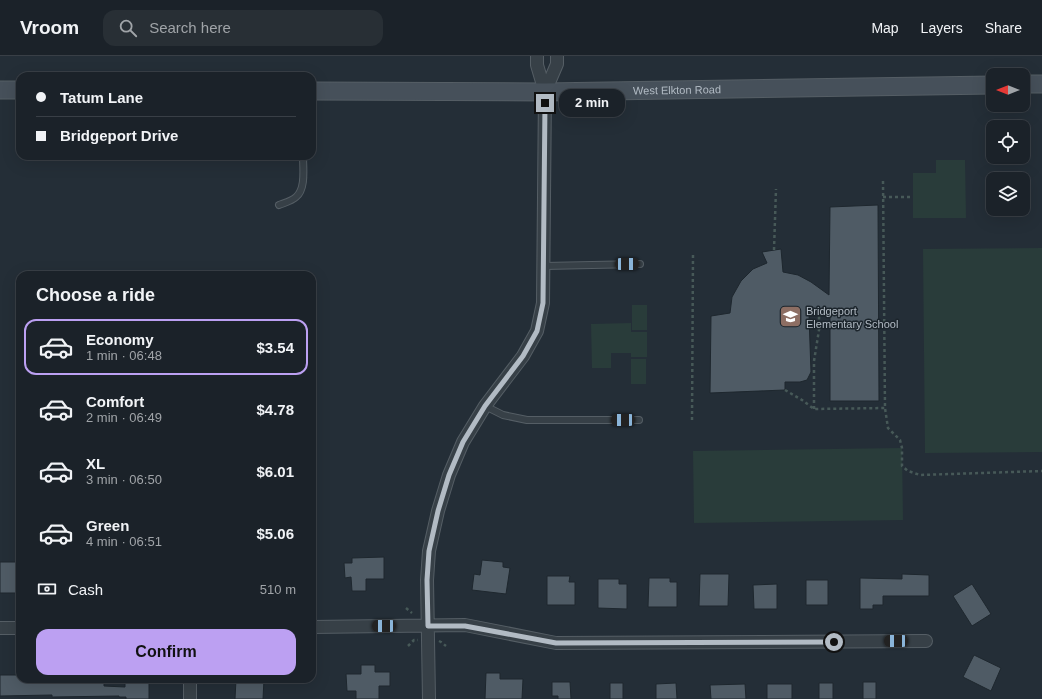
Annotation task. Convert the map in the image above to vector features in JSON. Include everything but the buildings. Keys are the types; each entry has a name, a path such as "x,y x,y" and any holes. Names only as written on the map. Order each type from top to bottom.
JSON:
{"street":[{"path":"429,699 427,580 429,551 438,511 449,475 463,442 485,406 523,356 537,331 543,303 545,92 537,65 537,56"},
{"path":"545,92 557,64 558,56"},
{"name":"West Elkton Road","path":"316,91 545,92 986,84"},
{"path":"1030,84 1042,84"},
{"path":"0,90 16,90"},
{"path":"316,627 465,626 556,643 926,641"},
{"path":"0,628 16,628"},
{"path":"190,683 190,699"}],"lane":[{"path":"279,205 296,197 301,192 303,160"},
{"path":"544,266 640,264"},
{"path":"485,406 503,415 527,420 639,420"}],"path":[{"path":"883,181 885,408 888,428 900,440 902,448 902,466 908,471 920,475 1042,471"},
{"path":"774,250 776,189"},
{"path":"883,197 913,197"},
{"path":"692,420 693,254"},
{"path":"814,409 814,361 819,330 819,316"},
{"path":"784,390 814,409 885,408"},
{"path":"406,608 412,614"},
{"path":"408,646 414,640"},
{"path":"441,642 446,646"}],"green space":[{"path":"936,160 965,160 966,218 913,218 913,173 936,173"},
{"path":"1042,248 1042,452 925,453 923,249"},
{"path":"632,305 647,305 647,330 632,330"},
{"path":"631,323 631,332 647,332 647,357 631,357 631,353 611,353 611,368 592,368 591,324"},
{"path":"631,359 646,359 646,384 631,384"},
{"path":"902,448 903,520 694,523 693,451"}],"place":[{"name":"Bridgeport Elementary School","path":"791,317"}],"route":[{"path":"545,103 543,303 537,331 523,356 485,406 463,442 449,475 438,511 429,551 427,580 428,626 465,626 488,629 556,643 834,642"}]}
